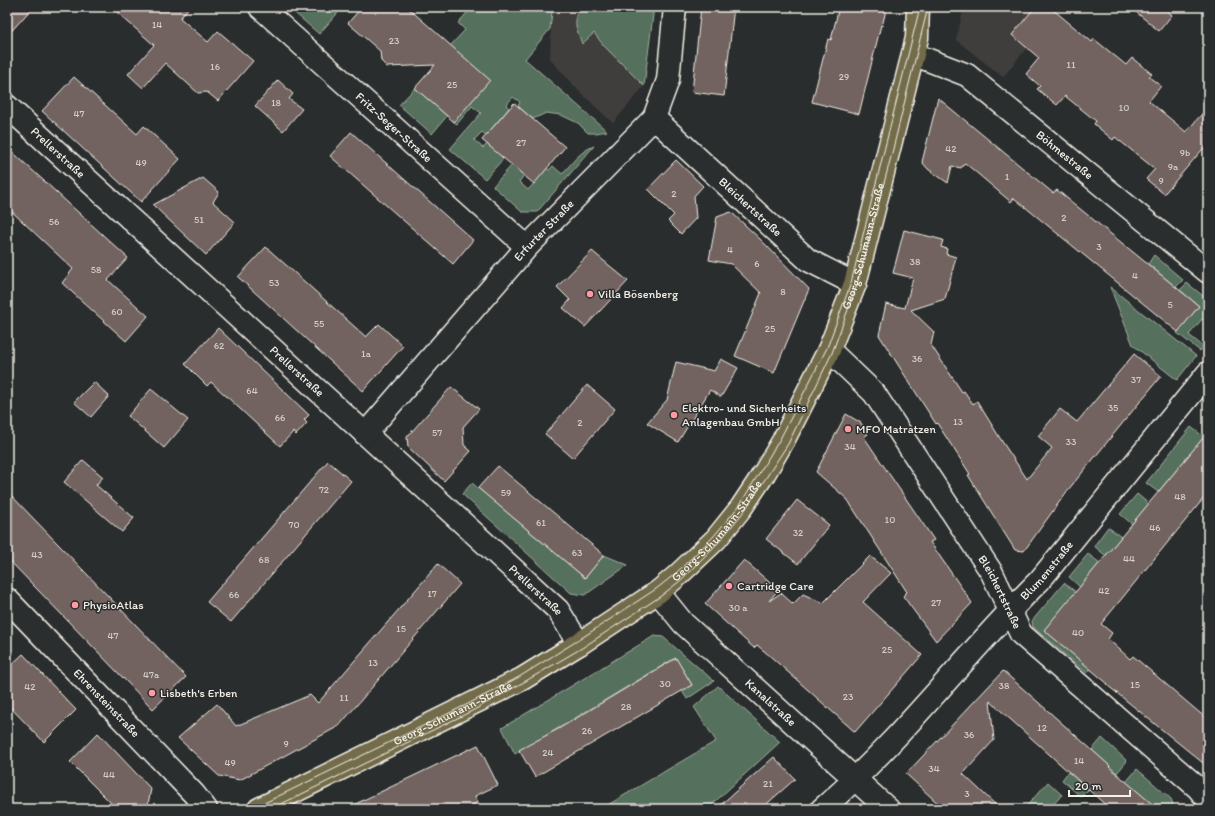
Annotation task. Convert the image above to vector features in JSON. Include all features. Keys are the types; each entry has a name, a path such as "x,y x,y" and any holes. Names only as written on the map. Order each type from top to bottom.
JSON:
{"main road":[{"name":"Georg-Schumann-Straße","path":"915,46 918,7"},
{"name":"Georg-Schumann-Straße","path":"259,809 522,679 579,644 658,592 716,539 741,508 783,441 829,350 854,284 915,46 930,7"}],"street":[{"name":"Fritz-Seger-Straße","path":"260,7 527,247"},
{"name":"Erfurter Straße","path":"365,434 527,247 654,118 668,80 675,7"},
{"name":"Böhmestraße","path":"915,46 967,75 1208,272"},
{"name":"Prellerstraße","path":"7,106 558,610 579,644"},
{"name":"Bleichertstraße","path":"654,118 808,260 854,284"},
{"name":"Bleichertstraße","path":"829,350 874,393 992,573 1021,634 1192,783 1208,800"},
{"name":"Blumenstraße","path":"822,809 878,757 1009,610 1040,580 1208,373"},
{"name":"Kanalstraße","path":"658,592 683,623 888,809"},
{"name":"Ehrensteinstraße","path":"7,599 194,794 206,809"}],"shaded area":[{"path":"524,7 654,7 644,86 613,123 578,90 550,59 551,29"},
{"path":"964,7 1060,7 1003,77 956,40"}],"green space":[{"path":"288,7 343,7 319,34"},
{"path":"472,7 548,7 552,12 550,29 525,59 607,131 588,133 578,123 561,115 546,113 533,119 518,106 520,102 513,97 506,105 509,108 486,135 482,132 474,140 483,148 487,144 504,158 485,179 450,149 481,113 472,106 457,124 454,122 450,46 465,30 458,23"},
{"path":"583,7 654,7 644,86 604,46 594,33 582,44 576,27 576,15"},
{"path":"415,88 447,116 432,134 399,105"},
{"path":"594,146 537,212 522,212 493,186 512,165 524,175 519,182 528,190 537,180 542,164 549,170 553,166 562,174 580,154"},
{"path":"1154,255 1183,280 1176,287 1148,264"},
{"path":"1187,283 1208,300 1208,324 1202,319 1189,335 1204,347 1200,351 1177,333 1199,306 1180,290"},
{"path":"1110,287 1196,356 1177,380 1133,345"},
{"path":"1191,427 1204,437 1158,492 1146,483"},
{"path":"472,483 585,578 604,555 628,565 585,595 571,593 462,494"},
{"path":"1137,494 1149,504 1132,524 1120,514"},
{"path":"1108,527 1121,537 1106,556 1094,546"},
{"path":"1088,554 1100,563 1080,587 1069,577"},
{"path":"1064,583 1076,592 1091,669 1087,673 1033,627 1032,621"},
{"path":"654,636 663,637 714,681 687,699 682,691 692,685 675,658 515,754 502,728"},
{"path":"718,686 780,742 707,809 601,809 716,741 694,707"},
{"path":"1102,738 1127,761 1117,773 1092,750"},
{"path":"1137,769 1171,799 1173,804 1171,809 1154,809 1155,807 1126,782"},
{"path":"1068,772 1088,790 1081,797 1062,780"},
{"path":"1048,782 1062,795 1049,809 1024,809"}],"building":[{"path":"7,7 33,7 7,36"},
{"path":"111,7 189,7 180,18 208,42 218,31 253,61 218,101 207,92 198,93 165,63 143,88 128,74 154,45"},
{"path":"362,7 407,7 490,80 454,122 415,88 435,65 387,67 381,61 380,51 348,23"},
{"path":"701,7 734,7 724,96 692,92"},
{"path":"839,7 887,7 882,26 881,25 859,114 812,102 828,39 831,40"},
{"path":"1035,7 1050,7 1092,42 1094,39 1126,65 1132,58 1152,74 1149,77 1161,86 1149,101 1186,132 1208,107 1208,143 1164,194 1146,179 1155,169 1115,137 1113,140 1094,124 1096,121 1065,96 1057,105 1037,89 1040,86 1026,74 1039,58 1012,35"},
{"path":"1130,7 1163,7 1172,15 1159,31"},
{"path":"74,77 137,134 144,126 180,159 141,202 42,111"},
{"path":"278,80 293,94 289,99 302,109 283,131 255,106"},
{"path":"938,98 1053,193 1057,190 1199,306 1178,332 1014,198 1011,202 965,163 961,168 952,166 948,183 928,169 922,162"},
{"path":"514,103 565,147 534,184 482,140"},
{"path":"351,132 473,240 453,264 330,156"},
{"path":"7,147 128,258 108,280 148,316 126,341 62,283 73,269 7,207"},
{"path":"676,160 703,186 694,196 696,218 681,234 668,221 674,215 648,189"},
{"path":"203,178 219,192 213,202 235,222 206,255 153,205"},
{"path":"731,212 809,289 774,373 735,356 761,293 731,264 709,260 717,217"},
{"path":"904,230 943,240 941,247 947,249 946,254 956,257 945,299 911,310 934,332 931,345 962,392 964,391 973,404 977,401 1027,479 1052,448 1038,436 1060,409 1077,422 1134,354 1161,376 1068,490 1024,551 1015,550 968,475 970,474 879,335 886,304 905,308 913,278 893,273"},
{"path":"266,247 366,337 379,324 403,346 363,391 238,277"},
{"name":"Villa Bösenberg","path":"592,251 628,281 585,327 563,308 570,300 557,287"},
{"path":"218,328 309,415 304,420 307,423 296,435 293,432 280,446 211,382 207,386 185,364"},
{"path":"721,359 738,368 721,397 710,390 678,442 647,423 667,400 676,362 714,371"},
{"path":"94,382 109,396 91,417 74,402"},
{"path":"587,385 615,409 573,458 545,434"},
{"path":"451,387 479,409 463,427 464,445 471,451 444,481 408,447 407,437"},
{"path":"151,389 188,420 164,448 128,416"},
{"path":"846,414 861,423 868,434 864,437 934,540 930,542 972,603 936,641 903,596 907,592 847,499 816,472"},
{"path":"1208,432 1208,493 1101,624 1112,633 1108,639 1130,659 1133,656 1208,720 1208,767 1107,685 1108,684 1044,630"},
{"path":"83,460 103,477 96,485 134,518 122,532 64,482"},
{"path":"328,461 351,481 231,622 207,602"},
{"path":"498,466 604,555 585,578 478,488"},
{"path":"7,491 186,677 153,709 7,558"},
{"path":"797,500 829,525 798,564 766,539"},
{"path":"870,556 891,573 863,602 922,655 855,732 770,656 757,645 754,648 705,604 744,560 778,590 769,601 781,593 793,604 803,594 823,603"},
{"path":"438,564 460,584 339,726 240,780 219,776 178,738 217,704 236,726 310,695 318,703"},
{"path":"23,654 76,710 44,742 7,704 7,669"},
{"path":"676,658 692,685 535,777 519,750 560,728"},
{"path":"1003,671 1110,766 1109,767 1158,809 1110,809 990,701 994,740 963,774 1000,809 944,809 906,774"},
{"path":"98,733 151,789 147,809 117,809 70,762"},
{"path":"478,745 498,785 475,796 478,802 465,809 345,809"},
{"path":"774,757 795,779 761,809 716,809"}],"tram line":[{"path":"252,809 468,704 519,677 577,641 656,589 675,574 713,537 739,506 780,439 827,348 851,283 920,7"},
{"path":"271,809 472,711 582,648 661,596 681,580 719,542 745,510 788,444 832,353 857,285 892,153 928,7"}],"place":[{"name":"Villa Bösenberg","path":"590,294"},
{"name":"Elektro- und Sicherheits Anlagenbau GmbH","path":"674,415"},
{"name":"MFO Matratzen","path":"848,429"},
{"name":"Cartridge Care","path":"729,586"},
{"name":"PhysioAtlas","path":"75,605"},
{"name":"Lisbeth's Erben","path":"152,693"}]}
